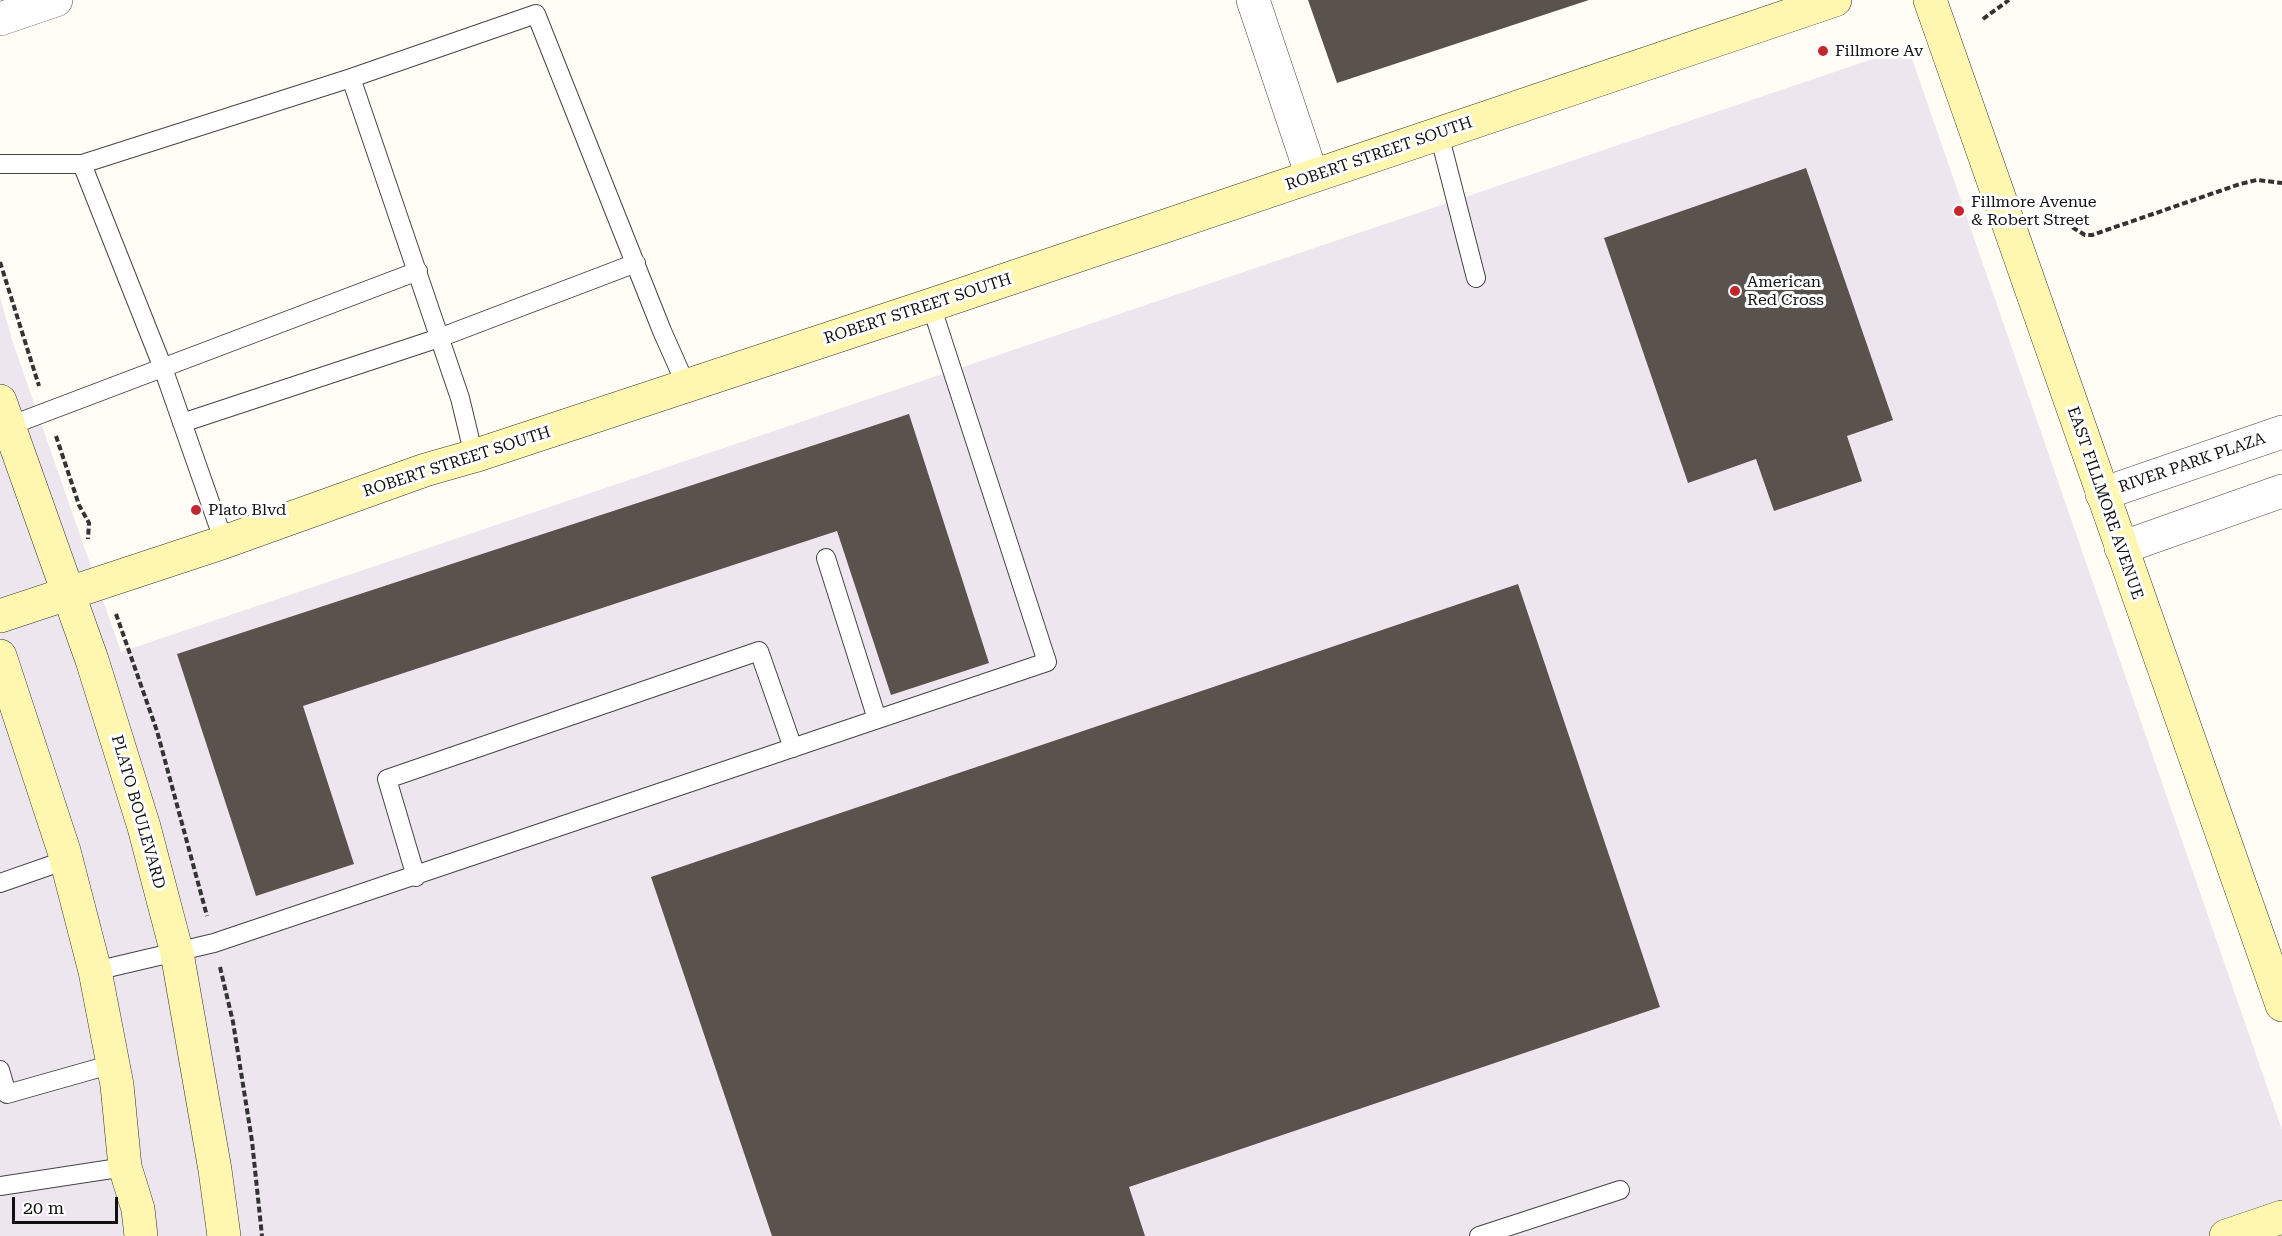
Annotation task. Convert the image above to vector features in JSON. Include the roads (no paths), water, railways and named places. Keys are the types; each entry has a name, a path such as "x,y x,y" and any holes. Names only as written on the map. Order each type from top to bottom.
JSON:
{"main road":[{"name":"ROBERT STREET SOUTH","path":"0,616 224,542 425,470 474,456 931,305 1835,0"},
{"name":"EAST FILLMORE AVENUE","path":"1930,0 2282,1005"},
{"name":"PLATO BOULEVARD","path":"5,414 50,536 132,785 177,953 215,1170 224,1236"},
{"path":"0,656 66,860 95,971 113,1064 125,1167 138,1209 141,1236"},
{"path":"2226,1236 2282,1217"}],"street":[{"path":"0,19 56,0"},
{"path":"1252,0 1312,177"},
{"name":"RIVER PARK PLAZA","path":"2102,494 2282,432"},
{"path":"2121,548 2282,491"}],"lane":[{"path":"0,164 82,164 351,78 536,14 686,385"},
{"path":"351,78 460,398 474,456"},
{"path":"1439,134 1476,278"},
{"path":"82,164 163,368 224,542"},
{"path":"182,423 439,338 636,263"},
{"path":"5,414 163,368 418,271"},
{"path":"95,971 214,943 416,877 1047,662 931,305"},
{"path":"826,558 877,719"},
{"path":"416,877 387,779 759,651 793,748"},
{"path":"0,883 66,860"},
{"path":"0,1070 4,1096 113,1064"},
{"path":"0,1186 125,1167"},
{"path":"1479,1236 1620,1190"}],"place":[{"name":"Fillmore Av","path":"1823,51"},
{"name":"Fillmore Avenue & Robert Street","path":"1959,211"},
{"name":"American Red Cross","path":"1735,291"},
{"name":"Plato Blvd","path":"196,510"}]}
